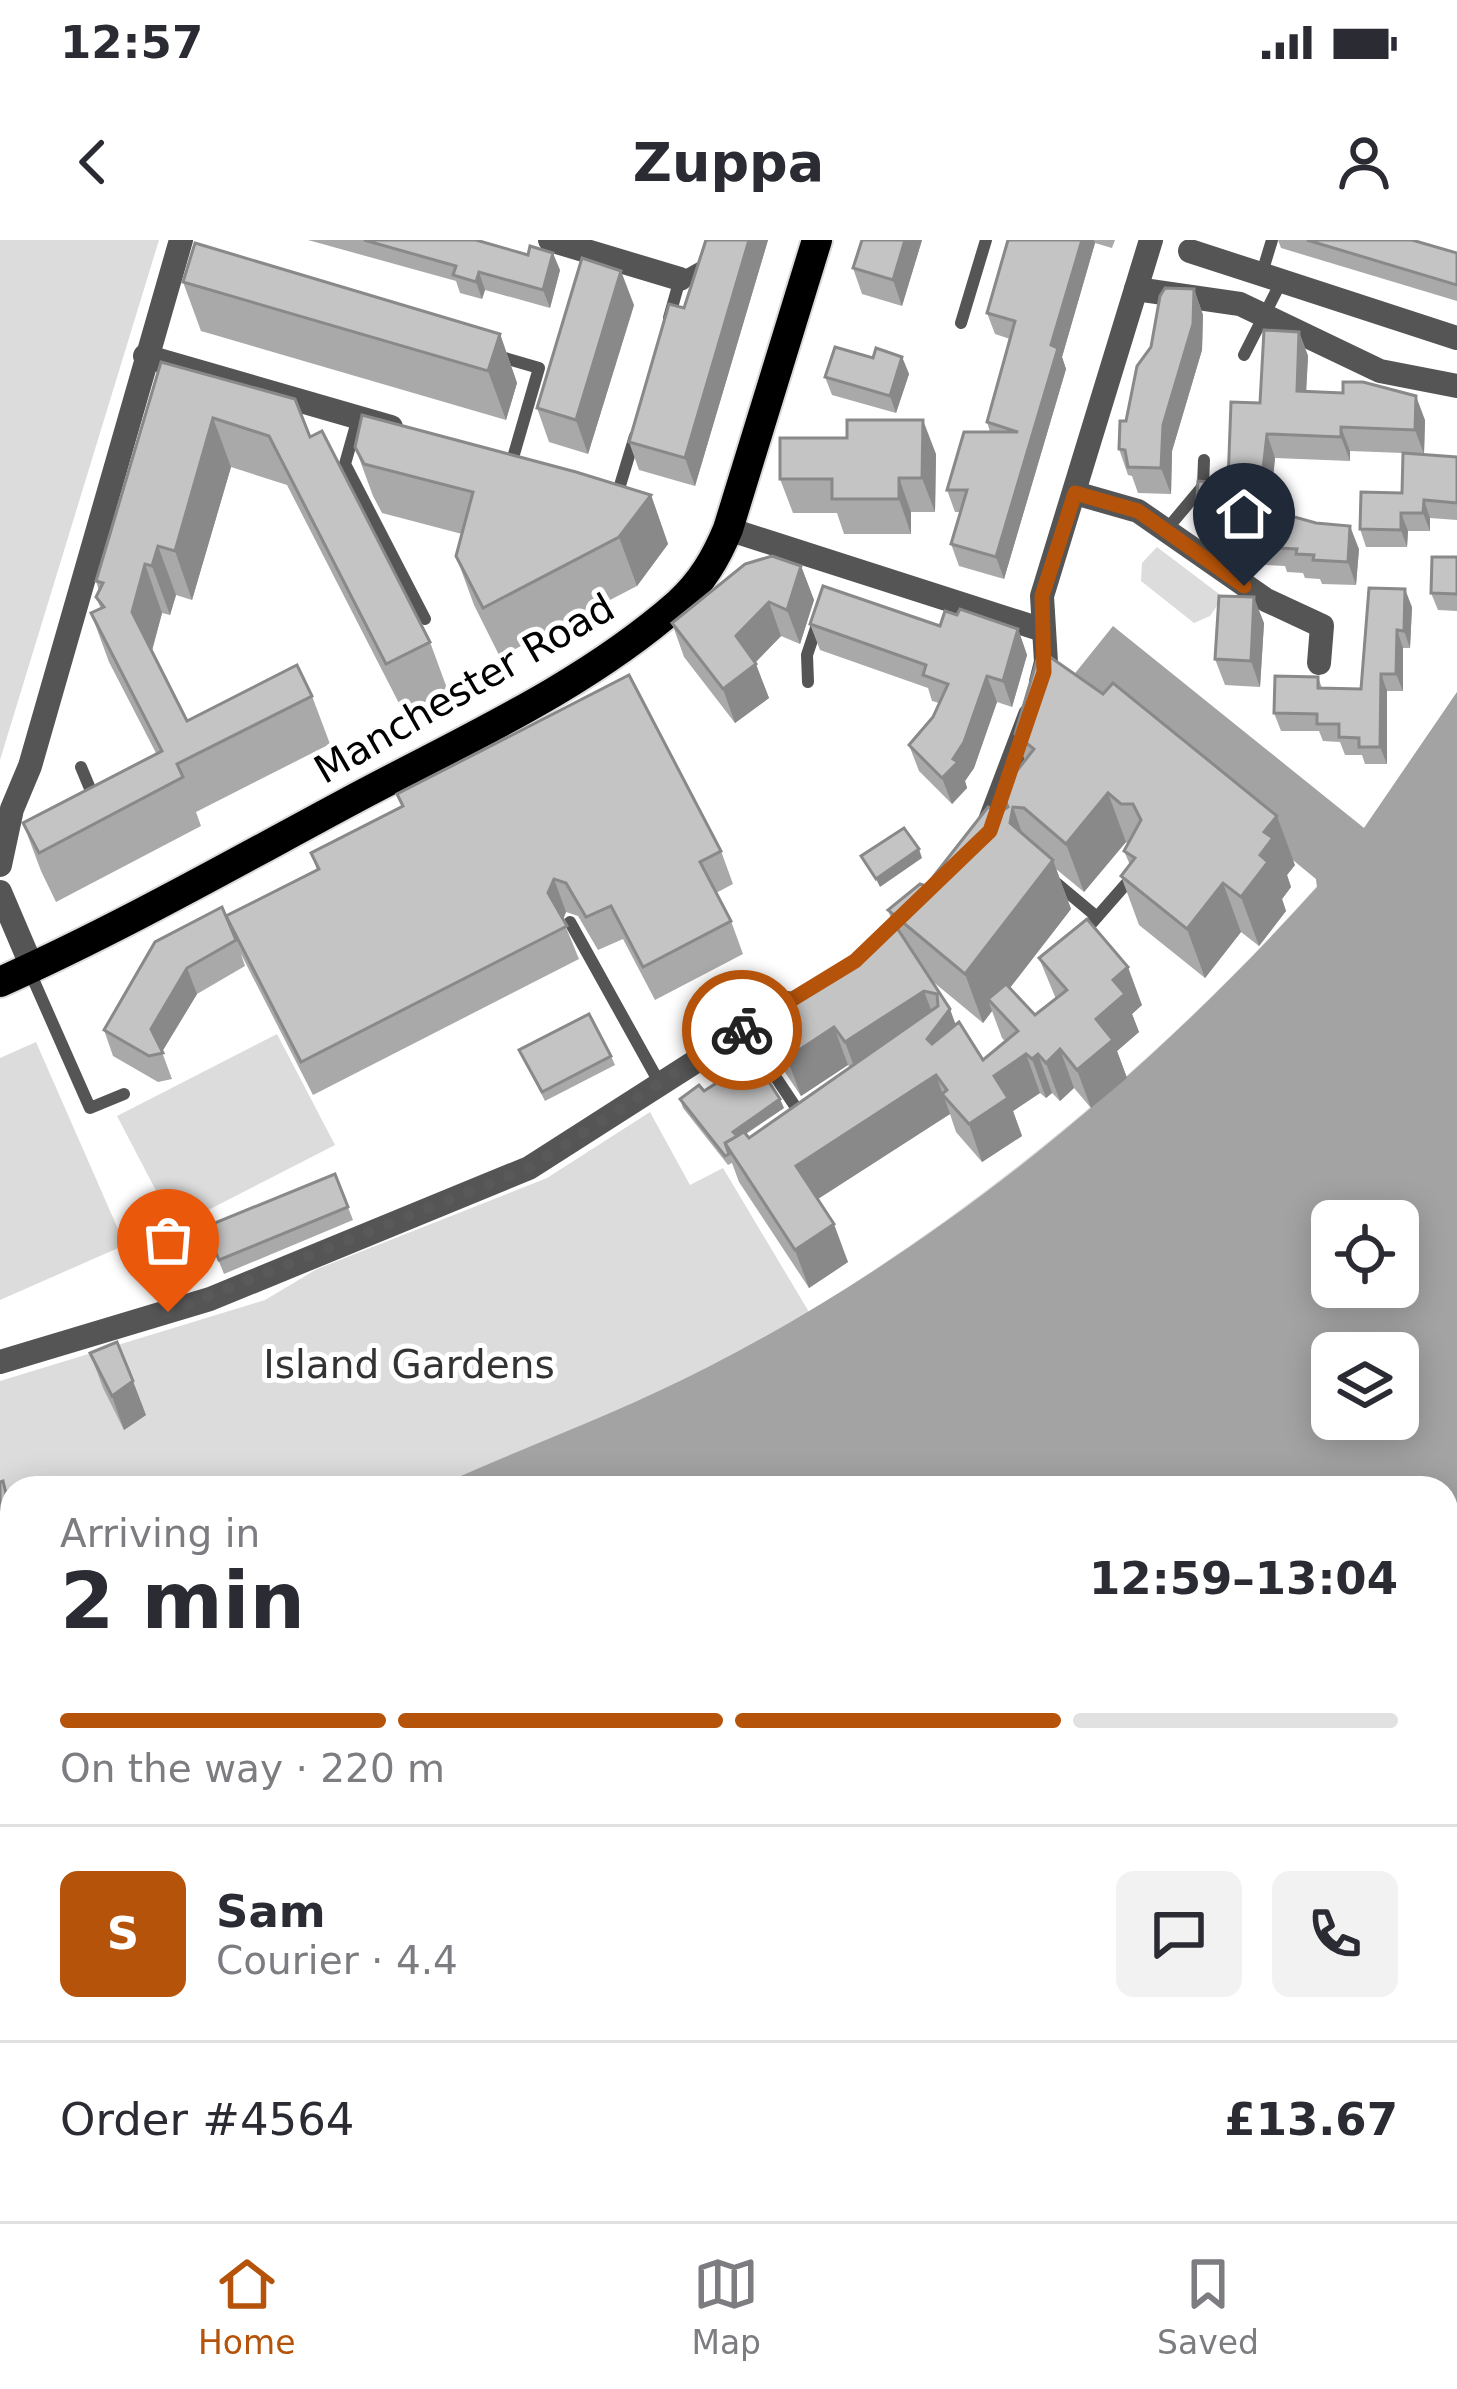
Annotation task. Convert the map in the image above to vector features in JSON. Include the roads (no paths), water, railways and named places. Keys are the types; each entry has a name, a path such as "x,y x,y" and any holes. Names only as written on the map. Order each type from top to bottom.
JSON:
{"main road":[{"name":"Manchester Road","path":"20,973 574,677 676,605 717,557 728,529 817,240"}],"street":[{"path":"550,240 680,279"},
{"path":"969,855 996,836 1044,672 1042,596 1151,240"},
{"path":"1190,250 1457,338"},
{"path":"0,866 16,834 146,356 184,257"},
{"path":"1136,289 1216,298 1264,315 1380,371 1457,386"},
{"path":"146,356 424,436"},
{"path":"1075,493 1138,511 1266,600 1322,626 1319,663"},
{"path":"728,529 834,572 1043,630"},
{"path":"0,892 20,973"},
{"path":"0,1362 210,1299 529,1168 818,984"}],"lane":[{"path":"663,339 680,279 703,266 711,240"},
{"path":"961,323 986,240"},
{"path":"1244,355 1264,315 1272,240"},
{"path":"470,348 538,368 510,460"},
{"path":"358,418 345,464 425,619"},
{"path":"607,488 638,423"},
{"path":"1168,529 1203,486 1204,460"},
{"path":"808,682 807,655 825,600"},
{"path":"81,767 100,815"},
{"path":"84,823 118,806"},
{"path":"1072,946 1145,861"},
{"path":"1035,865 1097,917"},
{"path":"570,922 659,1082"},
{"path":"20,973 90,1108 124,1094"},
{"path":"744,1029 808,1125"},
{"path":"790,1137 827,1113"}],"park label":[{"name":"Island Gardens","path":"409,1364"}]}
